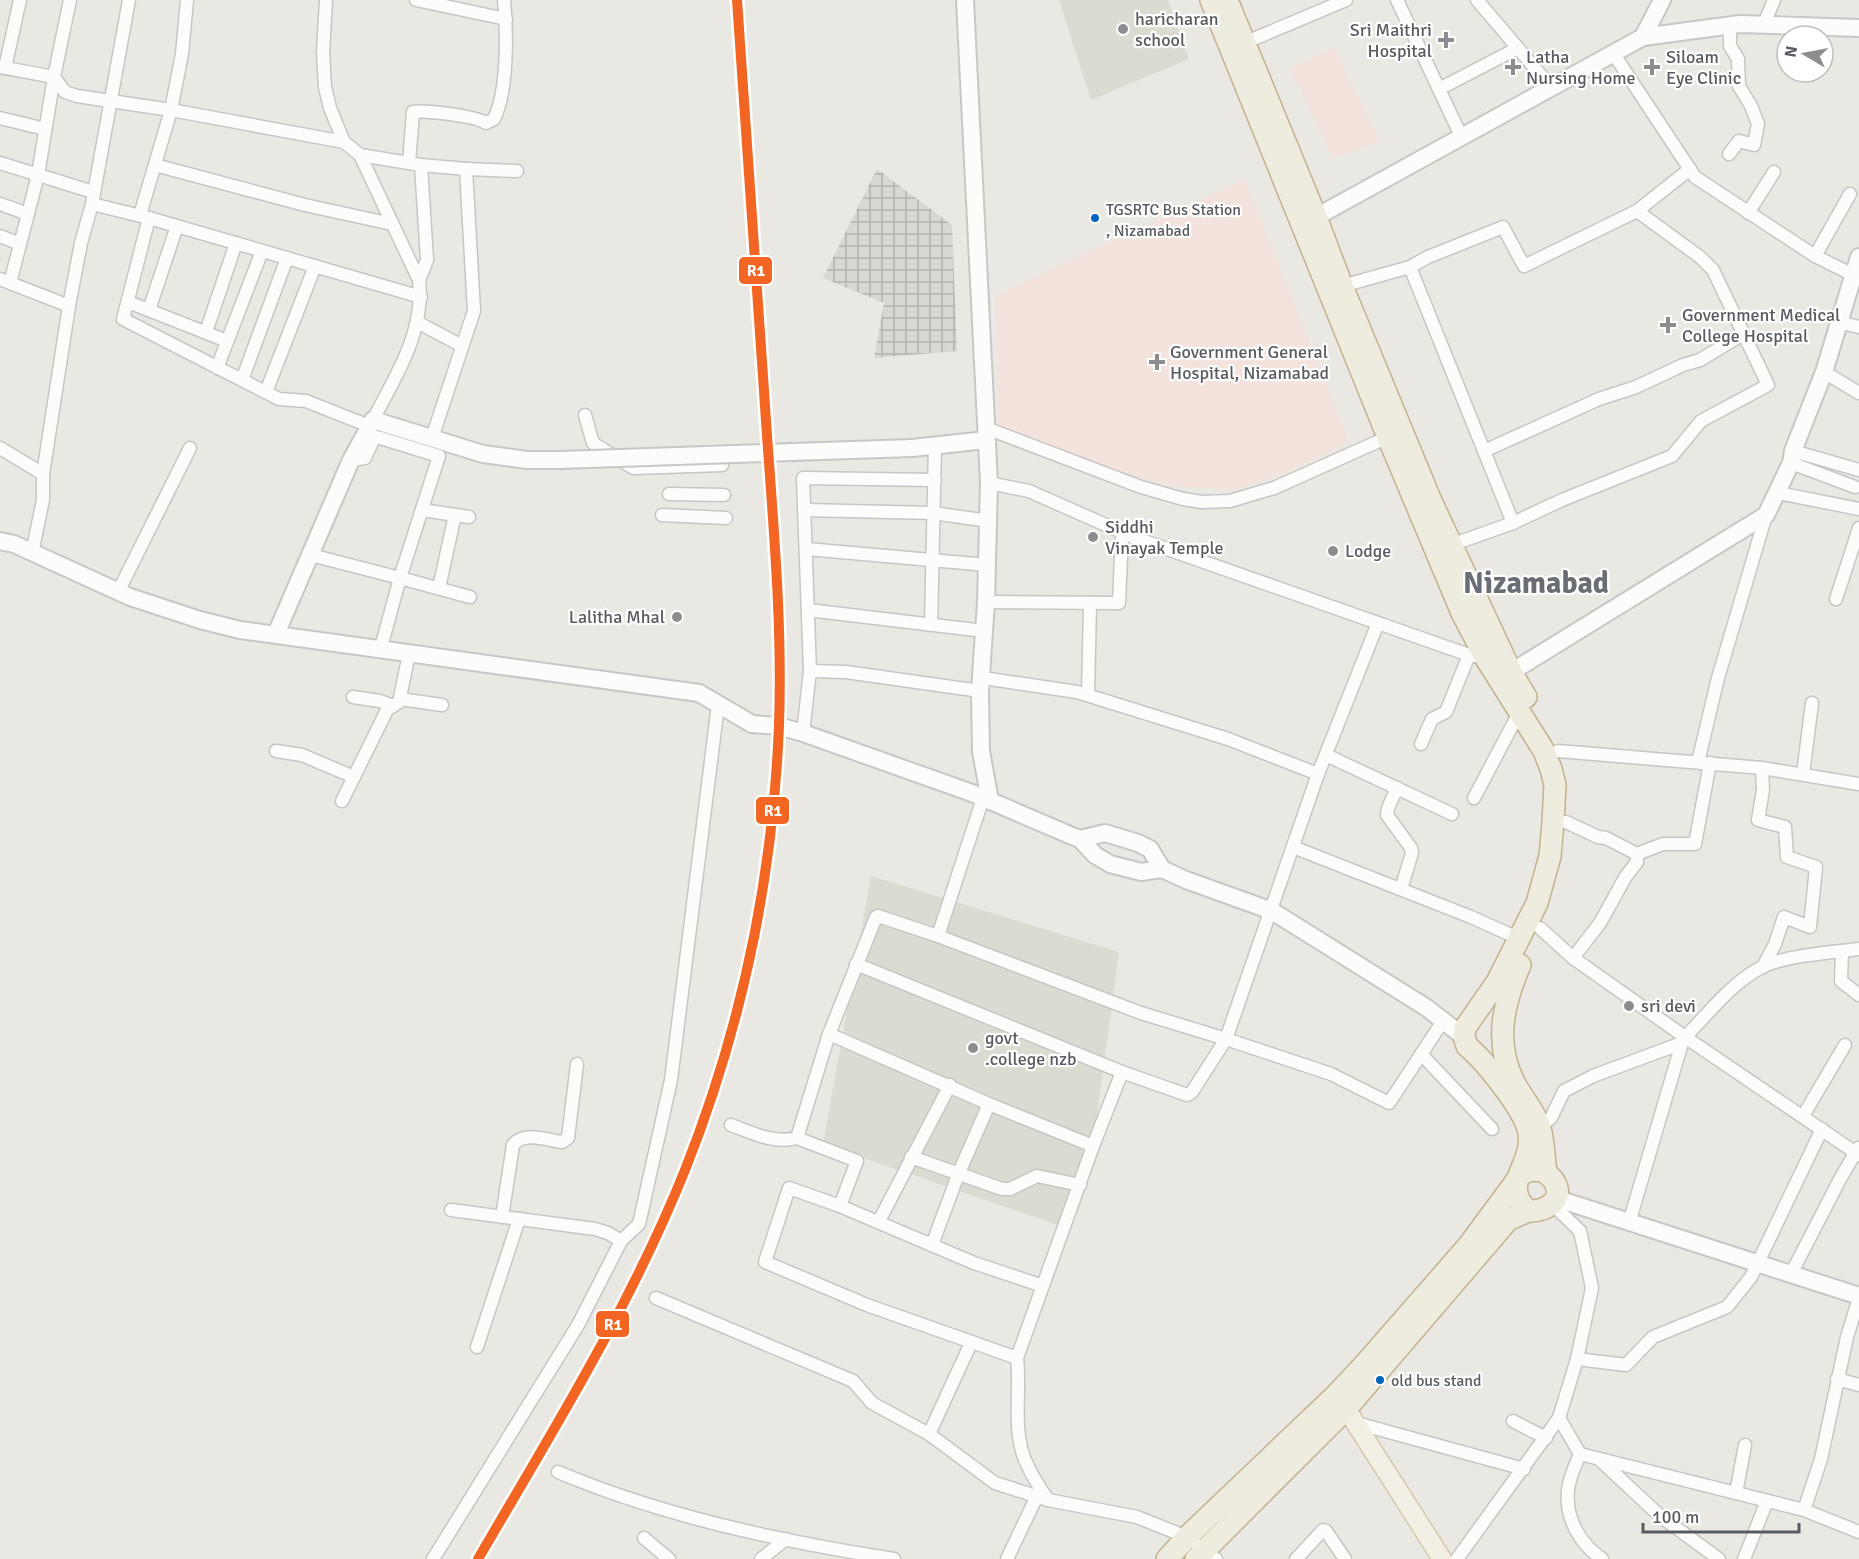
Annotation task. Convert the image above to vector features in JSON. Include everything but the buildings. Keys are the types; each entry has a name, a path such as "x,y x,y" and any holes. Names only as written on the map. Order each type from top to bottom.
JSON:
{"highway":[{"path":"1211,0 1462,613 1544,751 1555,784 1550,856 1537,903 1497,982 1464,1028 1469,1045 1534,1130"},
{"path":"1227,0 1342,286 1451,545 1494,664 1558,751 1566,779 1566,822 1560,871 1553,899 1510,988 1498,1045 1483,1054 1469,1045"},
{"path":"1473,1018 1486,1016 1495,1020 1500,1027 1504,1058 1534,1130 1546,1173"},
{"path":"1528,1211 1519,1202 1515,1190 1534,1130"},
{"path":"1167,1559 1187,1537 1346,1408 1519,1178 1528,1171 1542,1170 1546,1173 1555,1182 1557,1189 1554,1201 1538,1212 1528,1211 1508,1220 1346,1408 1206,1556"}],"main road":[{"path":"965,0 989,483 981,684 981,751 986,800"},
{"path":"1643,37 1662,0"},
{"path":"1316,217 1643,37 1730,25 1859,28"},
{"path":"1494,664 1766,514 1778,493 1824,372 1838,322 1856,277 1859,257"},
{"path":"276,634 351,460 371,423 432,438 483,454 527,460 912,448 935,446 986,434"},
{"path":"7,542 118,592 200,620 240,630 699,693 752,724 779,726 803,733 986,800 1080,839 1095,855 1110,864 1142,872 1162,869 1272,911 1427,1008 1469,1045"},
{"path":"1080,839 1105,833 1138,843 1150,849 1162,869"},
{"path":"1554,1201 1859,1297"},
{"path":"1346,1408 1442,1559"}],"street":[{"path":"20,0 2,67 54,77 65,92 109,102 171,110 344,142"},
{"path":"69,306 5,281 20,244 38,175 54,77 70,0"},
{"path":"32,553 44,500 43,474 69,306 129,0"},
{"path":"187,0 182,54 171,110 155,165 123,319 284,400 306,400 371,423 414,339 421,297 419,280 360,155 344,142 330,108 325,87 323,52 326,0"},
{"path":"416,0 506,20"},
{"path":"419,280 427,260 415,164 412,112 482,120 486,123 494,119 506,51 504,0"},
{"path":"1244,43 1346,0"},
{"path":"1397,0 1461,136"},
{"path":"1477,0 1551,87"},
{"path":"1764,24 1774,0"},
{"path":"1729,154 1739,141 1754,144 1758,124 1739,86 1738,59 1730,46 1730,25"},
{"path":"1439,89 1518,48"},
{"path":"1613,53 1695,177 1815,256 1856,277"},
{"path":"0,118 45,129"},
{"path":"360,155 415,164 517,171"},
{"path":"0,163 38,175 145,217 421,297"},
{"path":"155,165 305,205 392,224"},
{"path":"432,438 474,311 466,169"},
{"path":"1342,286 1410,267 1428,257 1503,227 1524,266 1637,211 1690,169"},
{"path":"1748,213 1774,172"},
{"path":"1815,256 1850,194"},
{"path":"0,204 28,214"},
{"path":"1451,545 1513,523 1562,500 1672,456 1701,421 1768,385 1713,270 1700,257 1637,211"},
{"path":"149,310 177,226"},
{"path":"0,236 20,244"},
{"path":"206,332 236,243"},
{"path":"217,368 262,251"},
{"path":"242,380 287,258"},
{"path":"266,392 315,266"},
{"path":"1410,267 1513,523"},
{"path":"128,302 227,341"},
{"path":"417,322 462,346"},
{"path":"1838,322 1859,327"},
{"path":"1484,451 1599,399 1636,387 1683,365 1700,360 1743,334"},
{"path":"1824,372 1859,393"},
{"path":"585,416 593,442 633,468 722,465"},
{"path":"986,434 1141,487 1202,502 1230,501 1274,488 1388,437"},
{"path":"351,460 365,458 377,436 438,455 440,459 400,578 380,651"},
{"path":"931,625 935,446"},
{"path":"0,448 43,474"},
{"path":"118,592 190,448"},
{"path":"1778,493 1855,508 1855,487 1859,470 1792,457"},
{"path":"1792,457 1855,487"},
{"path":"803,733 810,671 803,478 935,480"},
{"path":"989,483 1029,491 1122,533 1494,664 1446,712 1432,719 1421,744"},
{"path":"669,494 724,495"},
{"path":"422,510 469,517"},
{"path":"805,510 933,513 989,521"},
{"path":"1566,822 1598,837 1606,838 1637,854 1663,844 1695,844 1704,762 1718,678 1766,514"},
{"path":"439,588 455,515"},
{"path":"662,515 726,518"},
{"path":"1836,599 1859,528"},
{"path":"986,602 1119,603 1122,533"},
{"path":"807,549 987,565"},
{"path":"312,555 470,597"},
{"path":"1088,695 1089,603"},
{"path":"808,610 984,631"},
{"path":"856,964 1122,1072 1187,1095 1192,1092 1226,1038 1318,774 1378,623"},
{"path":"342,801 387,710 397,703 409,654"},
{"path":"810,671 846,672 1077,692 1228,739 1318,774"},
{"path":"353,697 397,703 442,705"},
{"path":"1803,774 1812,703"},
{"path":"433,1559 578,1325 621,1241 635,1229 641,1217 671,1080 718,705"},
{"path":"1474,798 1520,711"},
{"path":"276,751 302,755 354,777"},
{"path":"1558,751 1762,768 1859,784"},
{"path":"1326,754 1452,814"},
{"path":"1762,768 1763,790 1758,820 1785,827 1787,857 1816,867 1810,927 1784,916 1775,944 1763,967"},
{"path":"1397,788 1387,815 1410,845 1412,853 1401,889"},
{"path":"938,936 986,800"},
{"path":"1293,847 1471,917 1520,939"},
{"path":"1573,958 1600,923 1626,876 1637,862 1637,854"},
{"path":"797,1138 829,1034 874,919 879,916 1141,1013 1226,1038 1331,1074 1386,1103 1390,1101 1443,1021"},
{"path":"1540,928 1573,958 1683,1040 1858,1152 1839,1181 1791,1274"},
{"path":"1534,1130 1551,1118 1564,1091 1593,1076 1683,1040 1739,983 1763,967 1776,962 1859,949"},
{"path":"1842,951 1841,981 1859,995"},
{"path":"829,1034 989,1104 1093,1146"},
{"path":"1629,1223 1683,1040"},
{"path":"1803,1116 1845,1045"},
{"path":"1421,1054 1492,1129"},
{"path":"502,1217 515,1141 527,1137 562,1142 568,1138 578,1064"},
{"path":"1043,1498 1024,1458 1019,1439 1017,1358 1122,1072"},
{"path":"879,1221 950,1085"},
{"path":"932,1245 958,1175 989,1104"},
{"path":"731,1125 770,1139 787,1141 797,1138 857,1161 840,1206"},
{"path":"1577,1359 1626,1365 1653,1336 1727,1307 1751,1277 1822,1129"},
{"path":"911,1156 958,1175 1002,1189 1010,1189 1036,1176 1080,1185"},
{"path":"1017,1358 867,1305 765,1262 789,1188 879,1221 974,1263 1044,1286"},
{"path":"1457,1559 1559,1418 1577,1359 1592,1288 1580,1231 1554,1201"},
{"path":"451,1210 595,1229 608,1233 621,1241"},
{"path":"477,1347 519,1220"},
{"path":"1804,1510 1821,1458 1837,1379 1859,1297"},
{"path":"656,1298 853,1381 872,1403 929,1434 995,1483 1043,1498 1137,1518 1187,1537 1206,1556"},
{"path":"929,1434 971,1342"},
{"path":"1837,1379 1859,1385"},
{"path":"1346,1408 1524,1469"},
{"path":"1559,1418 1580,1454 1804,1510 1859,1532"},
{"path":"1513,1420 1546,1438"},
{"path":"1736,1492 1745,1445"},
{"path":"1580,1454 1568,1491 1569,1515 1589,1548 1602,1559"},
{"path":"1598,1458 1660,1516 1719,1559"},
{"path":"558,1472 600,1490 686,1515 827,1549 894,1559"},
{"path":"1007,1559 1043,1498"},
{"path":"1744,1559 1767,1501"},
{"path":"1296,1559 1323,1530 1345,1559"},
{"path":"644,1538 669,1559"},
{"path":"761,1559 786,1539"},
{"path":"1582,1559 1589,1548"}],"shaded area":[{"name":"haricharan school","path":"1059,0 1168,0 1189,59 1091,100"},
{"path":"1334,47 1379,141 1333,158 1290,68"},
{"path":"877,169 952,225 957,351 874,358 884,303 823,278"},
{"name":"Government General Hospital, Nizamabad","path":"1245,179 1349,441 1292,470 1235,490 1166,485 1091,462 999,428 995,296"},
{"name":"govt .college nzb","path":"871,876 1119,952 1093,1146 1061,1226 823,1144"}],"transit line":[{"name":"R1","path":"478,1559 615,1320 640,1271 685,1170 705,1117 738,1007 761,895 776,782 780,683 778,600 737,0"}],"place":[{"name":"haricharan school","path":"1123,29"},
{"name":"Sri Maithri Hospital","path":"1446,40"},
{"name":"Latha Nursing Home","path":"1513,67"},
{"name":"Siloam Eye Clinic","path":"1652,67"},
{"name":"TGSRTC Bus Station , Nizamabad","path":"1095,218"},
{"name":"Government Medical College Hospital","path":"1668,325"},
{"name":"Government General Hospital, Nizamabad","path":"1157,362"},
{"name":"Siddhi Vinayak Temple","path":"1093,537"},
{"name":"Lodge","path":"1333,551"},
{"name":"Lalitha Mhal","path":"677,617"},
{"name":"sri devi","path":"1629,1006"},
{"name":"govt .college nzb","path":"973,1048"},
{"name":"old bus stand","path":"1380,1380"}],"district":[{"name":"Nizamabad","path":"1536,583"}]}
